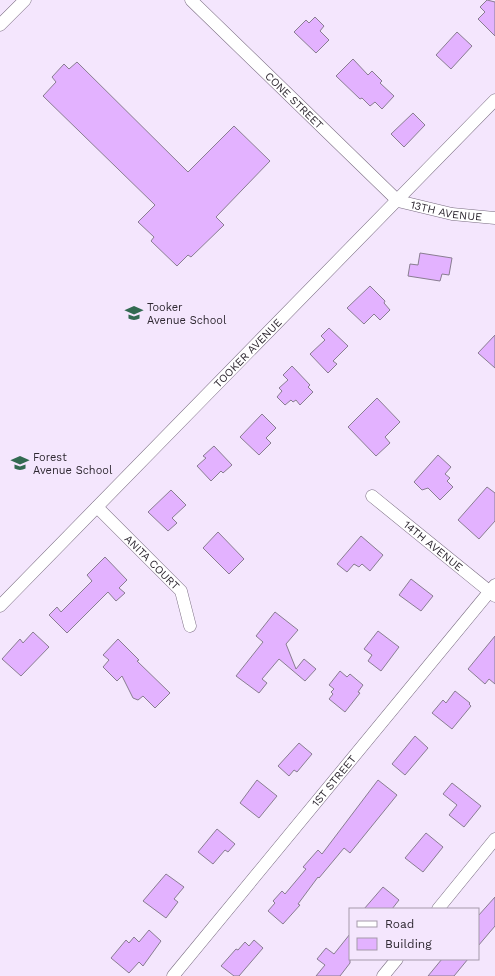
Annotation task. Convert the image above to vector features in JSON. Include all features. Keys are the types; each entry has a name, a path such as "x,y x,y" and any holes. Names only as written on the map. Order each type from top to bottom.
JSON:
{"street":[{"path":"0,25 25,0"},
{"name":"CONE STREET","path":"191,0 398,201"},
{"name":"TOOKER AVENUE","path":"0,606 398,201 495,100"},
{"name":"13TH AVENUE","path":"398,201 452,214 495,218"},
{"name":"14TH AVENUE","path":"372,496 493,591"},
{"name":"ANITA COURT","path":"97,507 181,591 190,626"},
{"name":"1ST STREET","path":"173,976 493,591"},
{"path":"439,908 495,839"},
{"path":"382,976 395,960"}],"building":[{"path":"487,0 495,2 495,36 478,19 485,12 480,7"},
{"path":"315,17 324,26 320,31 329,40 316,53 294,32 306,20 309,23"},
{"path":"457,32 472,46 451,69 436,55"},
{"path":"353,59 368,75 372,71 382,81 380,83 394,96 382,109 375,102 370,106 362,98 360,99 336,76"},
{"path":"77,62 188,172 234,126 270,161 216,217 224,225 191,257 188,255 177,266 151,241 154,237 138,222 155,205 43,96 56,82 52,77 64,64 69,69"},
{"path":"413,113 425,125 404,147 391,134"},
{"path":"420,253 452,258 449,275 442,274 440,281 408,276 410,264 418,265"},
{"path":"370,286 385,301 384,303 390,310 380,320 374,314 364,324 347,308"},
{"path":"329,328 348,346 333,361 337,364 328,373 310,354 325,340 321,336"},
{"path":"495,335 495,368 478,353"},
{"path":"292,366 310,385 308,387 313,392 300,405 296,400 293,402 291,400 285,405 277,397 282,391 279,388 288,380 283,375"},
{"path":"377,398 400,422 385,437 390,443 376,456 348,427"},
{"path":"262,414 276,428 266,438 271,443 259,455 240,437"},
{"path":"214,446 232,465 223,473 221,471 211,481 197,466 206,458 203,456"},
{"path":"438,455 451,467 445,474 450,478 447,481 453,487 440,500 428,488 422,490 414,482"},
{"path":"487,487 495,493 495,521 479,539 458,520"},
{"path":"171,490 186,505 172,518 177,523 168,531 148,512"},
{"path":"218,532 244,559 229,574 203,548"},
{"path":"361,536 383,555 370,571 362,564 359,567 354,564 347,572 337,564"},
{"path":"105,557 127,580 119,588 125,593 116,601 108,592 67,633 49,615 57,607 61,612 92,581 87,575"},
{"path":"411,579 433,596 421,611 399,595"},
{"path":"275,612 298,630 286,644 296,669 304,659 316,669 305,681 279,659 262,679 267,683 259,693 236,676 263,642 256,636"},
{"path":"378,631 399,647 381,671 368,661 372,655 364,649"},
{"path":"33,632 49,647 21,676 2,659 20,639 23,643"},
{"path":"495,636 495,684 489,679 485,684 468,669"},
{"path":"118,639 139,660 137,661 170,693 155,708 143,696 138,700 133,698 122,676 117,681 103,667 109,660 103,655"},
{"path":"340,671 347,677 350,674 363,685 358,692 360,693 345,712 329,699 333,694 331,692 334,689 329,685"},
{"path":"455,691 470,703 469,704 471,706 452,729 432,713 443,700 446,703"},
{"path":"415,736 428,748 405,775 392,764"},
{"path":"299,743 312,754 297,772 294,770 289,776 278,766"},
{"path":"257,780 277,796 259,818 240,803"},
{"path":"378,780 397,795 350,853 344,848 319,878 318,877 298,904 300,905 283,924 268,911 275,903 273,901 282,891 285,894 306,869 303,867 318,850 322,854"},
{"path":"452,783 481,806 464,827 449,815 457,805 443,794"},
{"path":"217,829 235,844 228,852 225,850 213,864 198,852"},
{"path":"426,833 443,847 423,872 405,858"},
{"path":"166,874 184,887 174,899 178,902 166,918 143,901"},
{"path":"383,887 399,900 393,908 365,908"},
{"path":"495,897 495,926 479,945 479,915"},
{"path":"149,930 161,941 143,966 139,962 129,973 111,958 126,940 129,943 134,937 139,942"},
{"path":"349,935 350,963 340,976 316,976 325,965 317,959 326,948 334,954"},
{"path":"254,940 263,948 239,976 234,976 221,966 236,949 238,950 245,942 249,946"},
{"path":"441,960 467,960 454,976 428,976"}],"place":[{"name":"Tooker Avenue School","path":"134,313"},
{"name":"Forest Avenue School","path":"20,463"}]}
